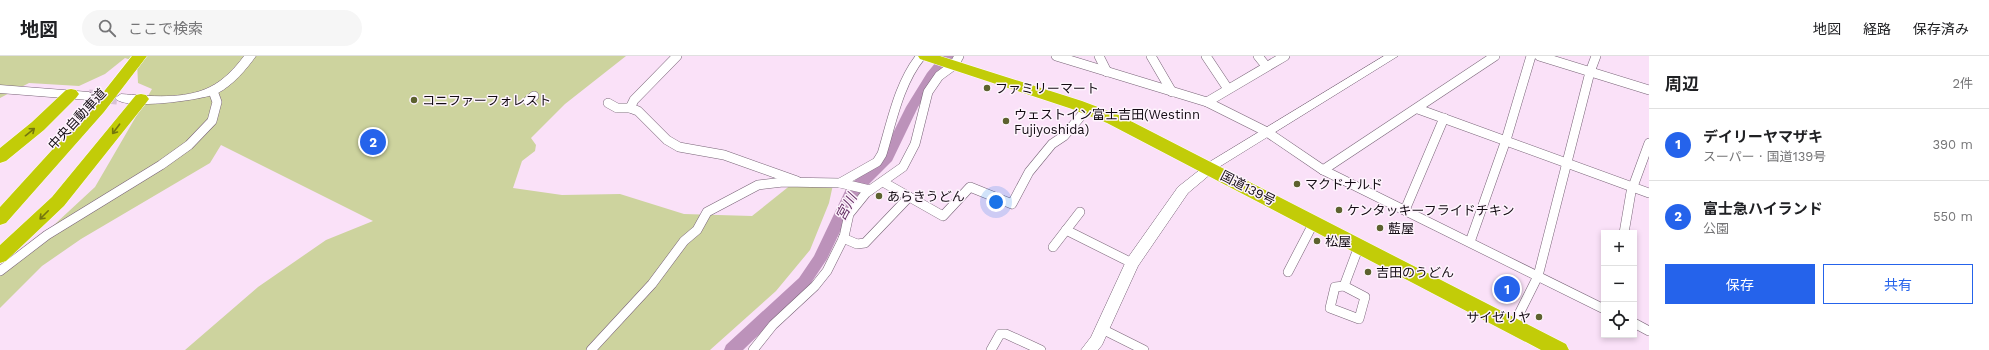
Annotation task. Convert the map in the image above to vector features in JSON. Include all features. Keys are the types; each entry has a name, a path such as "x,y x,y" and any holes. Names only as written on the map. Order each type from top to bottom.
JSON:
{"highway":[{"name":"中央自動車道","path":"26,182 135,56"},
{"name":"中央自動車道","path":"26,182 99,108 140,56"},
{"name":"国道139号","path":"925,56 952,60 1099,108 1514,323 1559,350"},
{"name":"国道139号","path":"952,60 1087,109 1213,166 1359,246 1572,350"},
{"path":"0,157 38,126 71,94"},
{"path":"0,256 45,215 66,192 95,159 118,127 141,99"},
{"path":"0,202 26,182"},
{"path":"0,218 26,182"}],"street":[{"path":"121,98 141,99 187,97 213,91 228,80 250,56"},
{"path":"630,108 634,100 677,56"},
{"path":"842,183 877,162 882,154 902,92 921,56"},
{"path":"1056,56 1207,102 1267,132 1323,170 1601,308"},
{"path":"1098,56 1107,72"},
{"path":"1151,56 1172,92"},
{"path":"1206,56 1228,89"},
{"path":"1258,56 1266,66"},
{"path":"1207,102 1284,56"},
{"path":"1088,350 1097,341 1132,262 1183,190 1213,166 1392,56"},
{"path":"1323,170 1418,109 1494,56"},
{"path":"1470,242 1506,140 1531,56"},
{"path":"1539,56 1649,90"},
{"path":"1514,323 1538,276 1566,163 1590,72 1596,56"},
{"path":"753,350 773,325 815,286 827,271 843,238 849,214 867,190 883,182 903,167 915,144 928,92 952,60"},
{"path":"0,90 89,96"},
{"path":"0,271 47,235 161,165 189,145 212,121 217,102 213,91"},
{"path":"608,102 617,108 630,108 638,111 667,140 679,147 724,155 779,173 799,182"},
{"path":"883,182 943,216 970,187 1012,204 1029,172 1052,144 1064,136 1087,109"},
{"path":"1418,109 1649,193"},
{"path":"1405,210 1444,118"},
{"path":"1625,230 1631,192 1647,159 1649,143"},
{"path":"1640,171 1649,175"},
{"path":"591,350 652,284 684,241 697,230 708,212 758,185 799,182 842,183 867,190"},
{"path":"843,238 857,244 865,243 909,197"},
{"path":"1053,247 1080,212"},
{"path":"1288,272 1314,222"},
{"path":"1066,230 1132,262"},
{"path":"1344,286 1359,246"},
{"path":"1637,325 1649,331"},
{"path":"1102,329 1144,350"},
{"path":"991,350 1000,334 1006,334 1041,350"}],"green space":[{"path":"0,56 626,56 565,104 531,138 536,145 535,151 522,161 513,188 562,195 620,194 684,214 752,216 797,180 834,180 829,203 810,250 776,291 710,350 185,350 258,287 326,240 373,221 221,145 210,163 81,239 42,266 0,308 0,275 95,187 152,89 138,83 137,62 125,58 105,74 79,86 29,83 0,98"}],"waterway":[{"name":"宮川","path":"732,350 804,282 820,259 851,193 887,158 912,107 931,76 948,56"}],"tunnel":[{"path":"89,96 117,98"}],"place":[{"name":"ファミリーマート","path":"987,88"},
{"name":"コニファーフォレスト","path":"414,100"},
{"name":"ウェストイン富士吉田(Westinn Fujiyoshida)","path":"1006,121"},
{"name":"富士急ハイランド","path":"373,142"},
{"name":"マクドナルド","path":"1297,184"},
{"name":"あらきうどん","path":"879,196"},
{"name":"ケンタッキーフライドチキン","path":"1339,210"},
{"name":"藍屋","path":"1380,228"},
{"name":"松屋","path":"1317,241"},
{"name":"吉田のうどん","path":"1368,272"},
{"name":"デイリーヤマザキ","path":"1507,289"},
{"name":"サイゼリヤ","path":"1539,317"}]}
